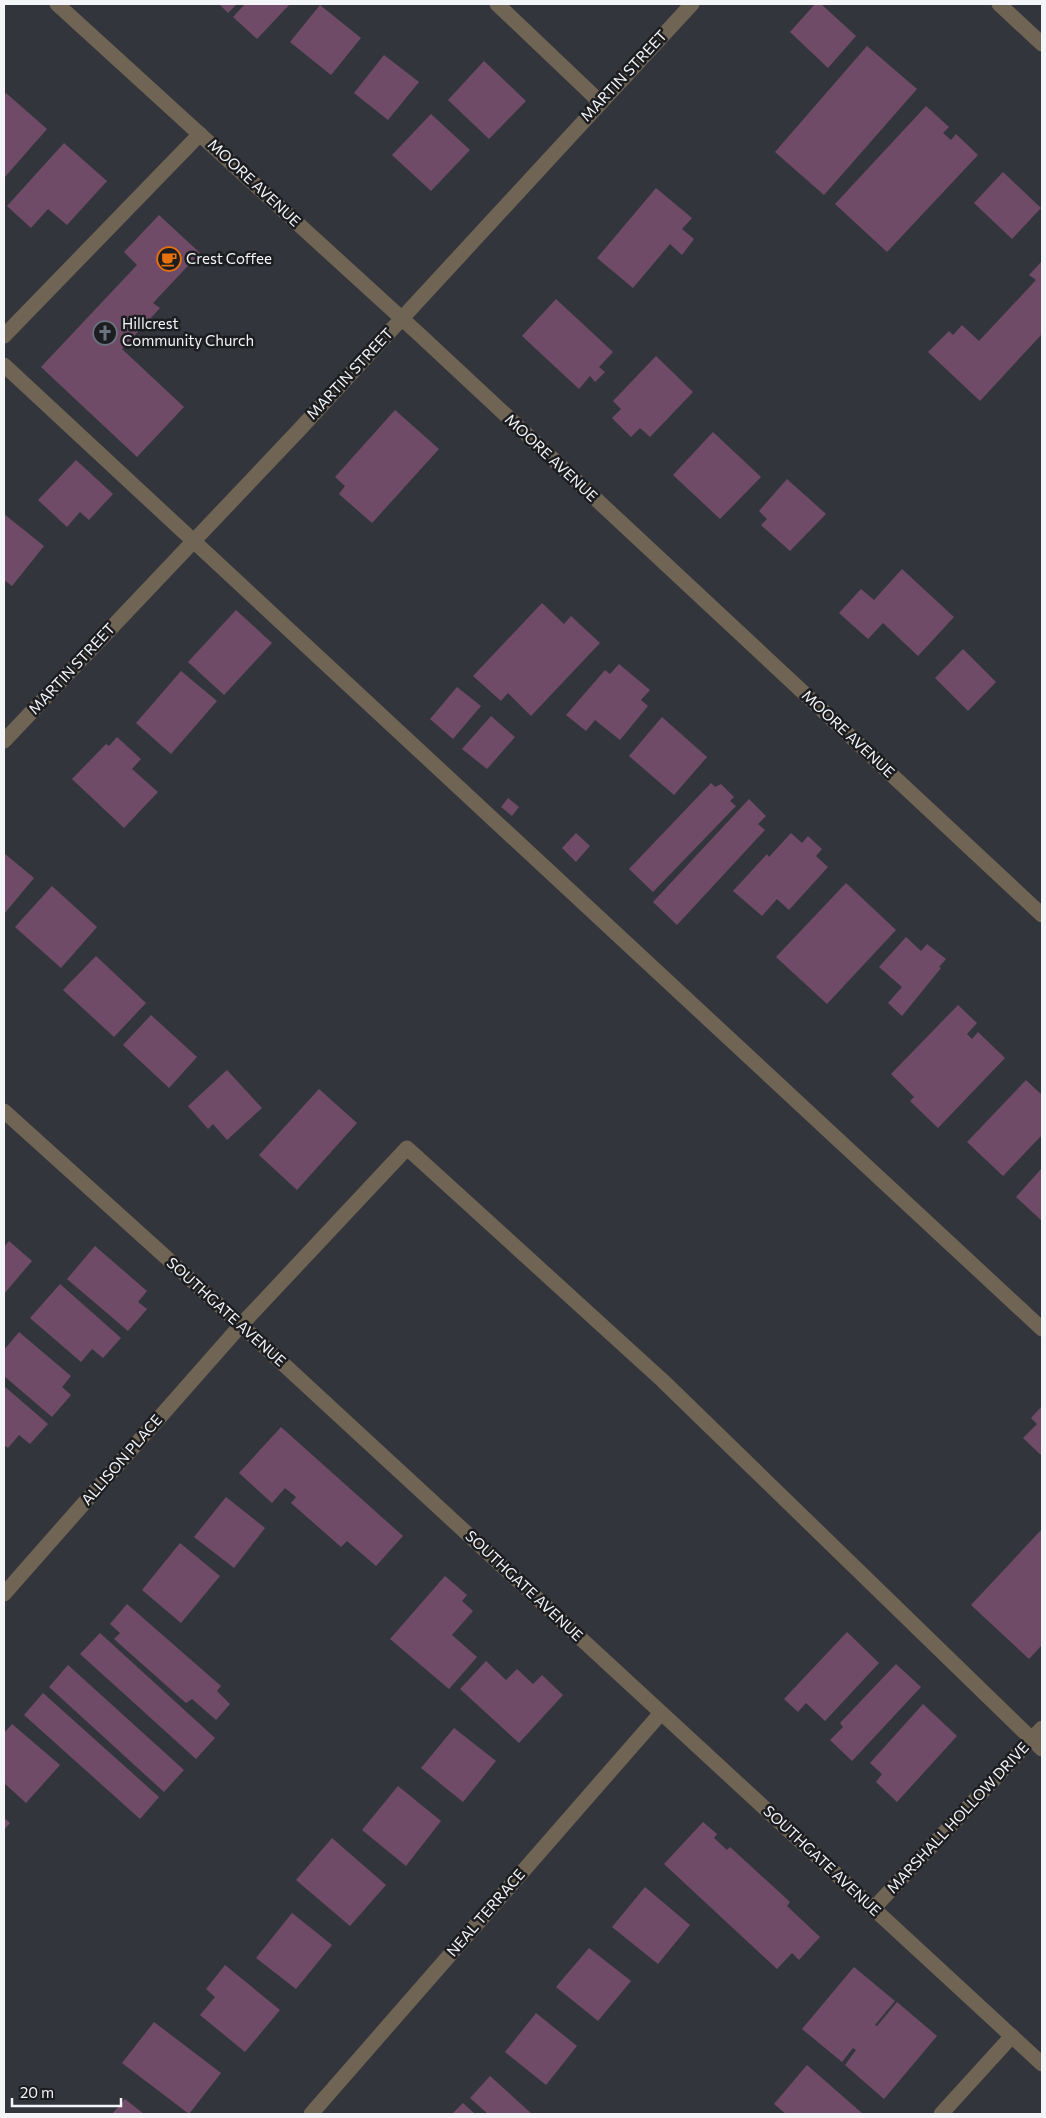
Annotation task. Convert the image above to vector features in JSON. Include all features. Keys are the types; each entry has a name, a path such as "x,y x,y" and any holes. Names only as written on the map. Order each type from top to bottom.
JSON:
{"street":[{"name":"MOORE AVENUE","path":"57,4 402,318 1042,915"},
{"path":"497,4 600,102"},
{"name":"MARTIN STREET","path":"4,741 299,430 692,4"},
{"path":"999,4 1042,44"},
{"path":"4,336 200,134"},
{"path":"4,365 1042,1328"},
{"name":"SOUTHGATE AVENUE","path":"4,1111 241,1325 1042,2064"},
{"name":"ALLISON PLACE","path":"4,1594 241,1325 407,1148 662,1380 1037,1744"},
{"name":"NEAL TERRACE","path":"312,2114 661,1713"},
{"name":"MARSHALL HOLLOW DRIVE","path":"873,1909 1037,1744 1042,1728"},
{"path":"941,2114 1012,2036"}],"building":[{"path":"219,4 237,4 228,13"},
{"path":"245,4 290,4 257,39 233,17"},
{"path":"815,4 821,4 856,36 828,68 790,32"},
{"path":"320,5 361,38 331,75 290,42"},
{"path":"867,46 917,89 824,195 775,152"},
{"path":"384,55 419,82 388,120 354,93"},
{"path":"484,61 526,101 489,139 448,100"},
{"path":"6,93 47,129 4,178 4,95"},
{"path":"926,106 949,127 943,133 951,140 956,134 978,155 887,252 835,204"},
{"path":"431,114 470,150 431,191 392,155"},
{"path":"64,143 107,181 67,225 48,209 31,228 7,206"},
{"path":"1003,172 1041,208 1012,239 974,203"},
{"path":"656,188 692,218 682,229 694,239 682,255 670,244 633,288 597,258"},
{"name":"Hillcrest Community Church","path":"159,215 200,253 153,303 160,308 122,349 184,407 137,457 41,367 137,265 124,252"},
{"path":"1042,261 1042,334 980,401 928,352 949,331 953,335 962,325 979,341 1036,280 1029,275"},
{"path":"556,299 613,352 599,367 605,372 595,382 590,376 579,389 522,336"},
{"path":"656,356 693,392 650,437 640,428 631,437 612,418 621,409 613,401"},
{"path":"395,410 439,449 372,523 339,494 345,486 335,477"},
{"path":"713,432 761,477 720,519 673,475"},
{"path":"76,460 113,494 89,520 80,512 67,527 38,500"},
{"path":"787,479 826,514 790,551 761,525 767,519 759,511"},
{"path":"4,514 44,546 12,586 4,580"},
{"path":"902,569 954,617 918,656 883,623 868,639 839,613 861,589 874,600"},
{"path":"542,603 564,624 571,616 600,643 531,716 508,693 501,701 473,676"},
{"path":"236,610 272,643 224,695 188,662"},
{"path":"963,649 996,682 968,711 935,678"},
{"path":"619,664 650,690 641,700 648,706 620,740 595,720 586,731 566,715 605,670 610,674"},
{"path":"181,671 217,701 171,754 136,723"},
{"path":"457,687 481,706 453,739 430,719"},
{"path":"491,716 515,737 487,769 462,749"},
{"path":"662,717 707,757 674,795 629,756"},
{"path":"117,737 141,759 132,769 158,792 124,828 72,779 106,744 109,746"},
{"path":"711,783 715,787 721,784 734,797 730,801 736,806 653,892 629,869"},
{"path":"508,798 519,807 512,816 501,807"},
{"path":"749,799 766,816 758,824 765,830 677,925 653,902"},
{"path":"576,833 590,846 576,862 562,848"},
{"path":"791,833 802,843 808,836 822,849 816,856 828,867 789,910 777,899 762,916 733,891 767,854 769,857"},
{"path":"4,853 34,878 4,914"},
{"path":"846,883 896,930 827,1004 776,957"},
{"path":"52,886 97,927 61,968 15,927"},
{"path":"906,937 921,951 927,944 946,959 939,967 941,968 902,1016 888,1003 902,987 879,967"},
{"path":"96,956 146,1003 114,1037 63,990"},
{"path":"958,1005 977,1023 967,1034 972,1039 978,1032 1005,1058 938,1128 910,1101 914,1097 891,1074"},
{"path":"151,1015 197,1057 169,1088 123,1045"},
{"path":"227,1070 262,1108 227,1140 213,1124 208,1129 188,1106"},
{"path":"1026,1080 1042,1095 1042,1135 1003,1176 967,1142"},
{"path":"319,1089 357,1123 297,1190 259,1155"},
{"path":"1042,1168 1042,1221 1016,1197"},
{"path":"9,1241 32,1261 4,1294 4,1247"},
{"path":"95,1246 147,1291 138,1302 147,1309 128,1331 67,1279"},
{"path":"60,1284 121,1338 103,1358 92,1349 81,1362 30,1318"},
{"path":"19,1332 71,1376 62,1387 71,1395 52,1417 4,1376 4,1350"},
{"path":"4,1386 48,1424 30,1444 19,1435 8,1448 4,1445"},
{"path":"1042,1406 1042,1456 1023,1438 1037,1424 1031,1418"},
{"path":"281,1427 403,1536 376,1566 347,1541 341,1547 291,1503 296,1497 285,1488 272,1503 239,1473"},
{"path":"226,1497 265,1528 234,1568 194,1537"},
{"path":"1042,1529 1042,1645 1029,1659 971,1605"},
{"path":"180,1543 220,1576 181,1623 142,1590"},
{"path":"445,1576 467,1595 462,1601 473,1611 452,1635 477,1657 449,1689 390,1639"},
{"path":"127,1604 221,1686 217,1691 230,1704 216,1720 192,1699 186,1703 114,1639 120,1633 110,1624"},
{"path":"847,1632 879,1663 825,1721 806,1703 798,1712 784,1699"},
{"path":"100,1633 215,1738 196,1759 80,1654"},
{"path":"486,1661 506,1680 517,1669 533,1684 542,1675 563,1695 519,1743 460,1689"},
{"path":"896,1664 921,1687 852,1761 830,1740 843,1727 840,1723"},
{"path":"68,1665 184,1770 164,1792 49,1687"},
{"path":"43,1693 159,1797 140,1819 24,1715"},
{"path":"923,1704 957,1736 897,1802 876,1782 882,1774 870,1763"},
{"path":"12,1724 60,1765 26,1803 4,1783 4,1733"},
{"path":"454,1728 496,1761 463,1802 421,1768"},
{"path":"398,1786 441,1821 406,1866 362,1830"},
{"path":"4,1818 10,1823 4,1830"},
{"path":"703,1822 717,1834 714,1838 727,1850 730,1847 790,1902 787,1906 820,1937 799,1960 792,1953 777,1969 664,1864"},
{"path":"332,1838 386,1885 350,1926 296,1880"},
{"path":"645,1887 690,1925 658,1964 612,1927"},
{"path":"292,1913 332,1945 296,1989 256,1958"},
{"path":"589,1948 631,1981 598,2021 556,1987"},
{"path":"225,1965 280,2010 245,2052 200,2015 215,1997 206,1989"},
{"path":"854,1967 895,2001 875,2025 877,2026 897,2002 937,2036 884,2099 845,2065 856,2050 853,2048 842,2062 802,2029"},
{"path":"536,2013 577,2046 546,2085 505,2052"},
{"path":"154,2022 221,2073 189,2114 122,2063"},
{"path":"807,2065 863,2114 786,2114 774,2104"},
{"path":"490,2076 532,2114 488,2114 470,2098"},
{"path":"125,2099 144,2114 112,2114"},
{"path":"463,2103 475,2114 452,2114"}],"place":[{"name":"Crest Coffee","path":"169,259"},
{"name":"Hillcrest Community Church","path":"105,333"}]}
